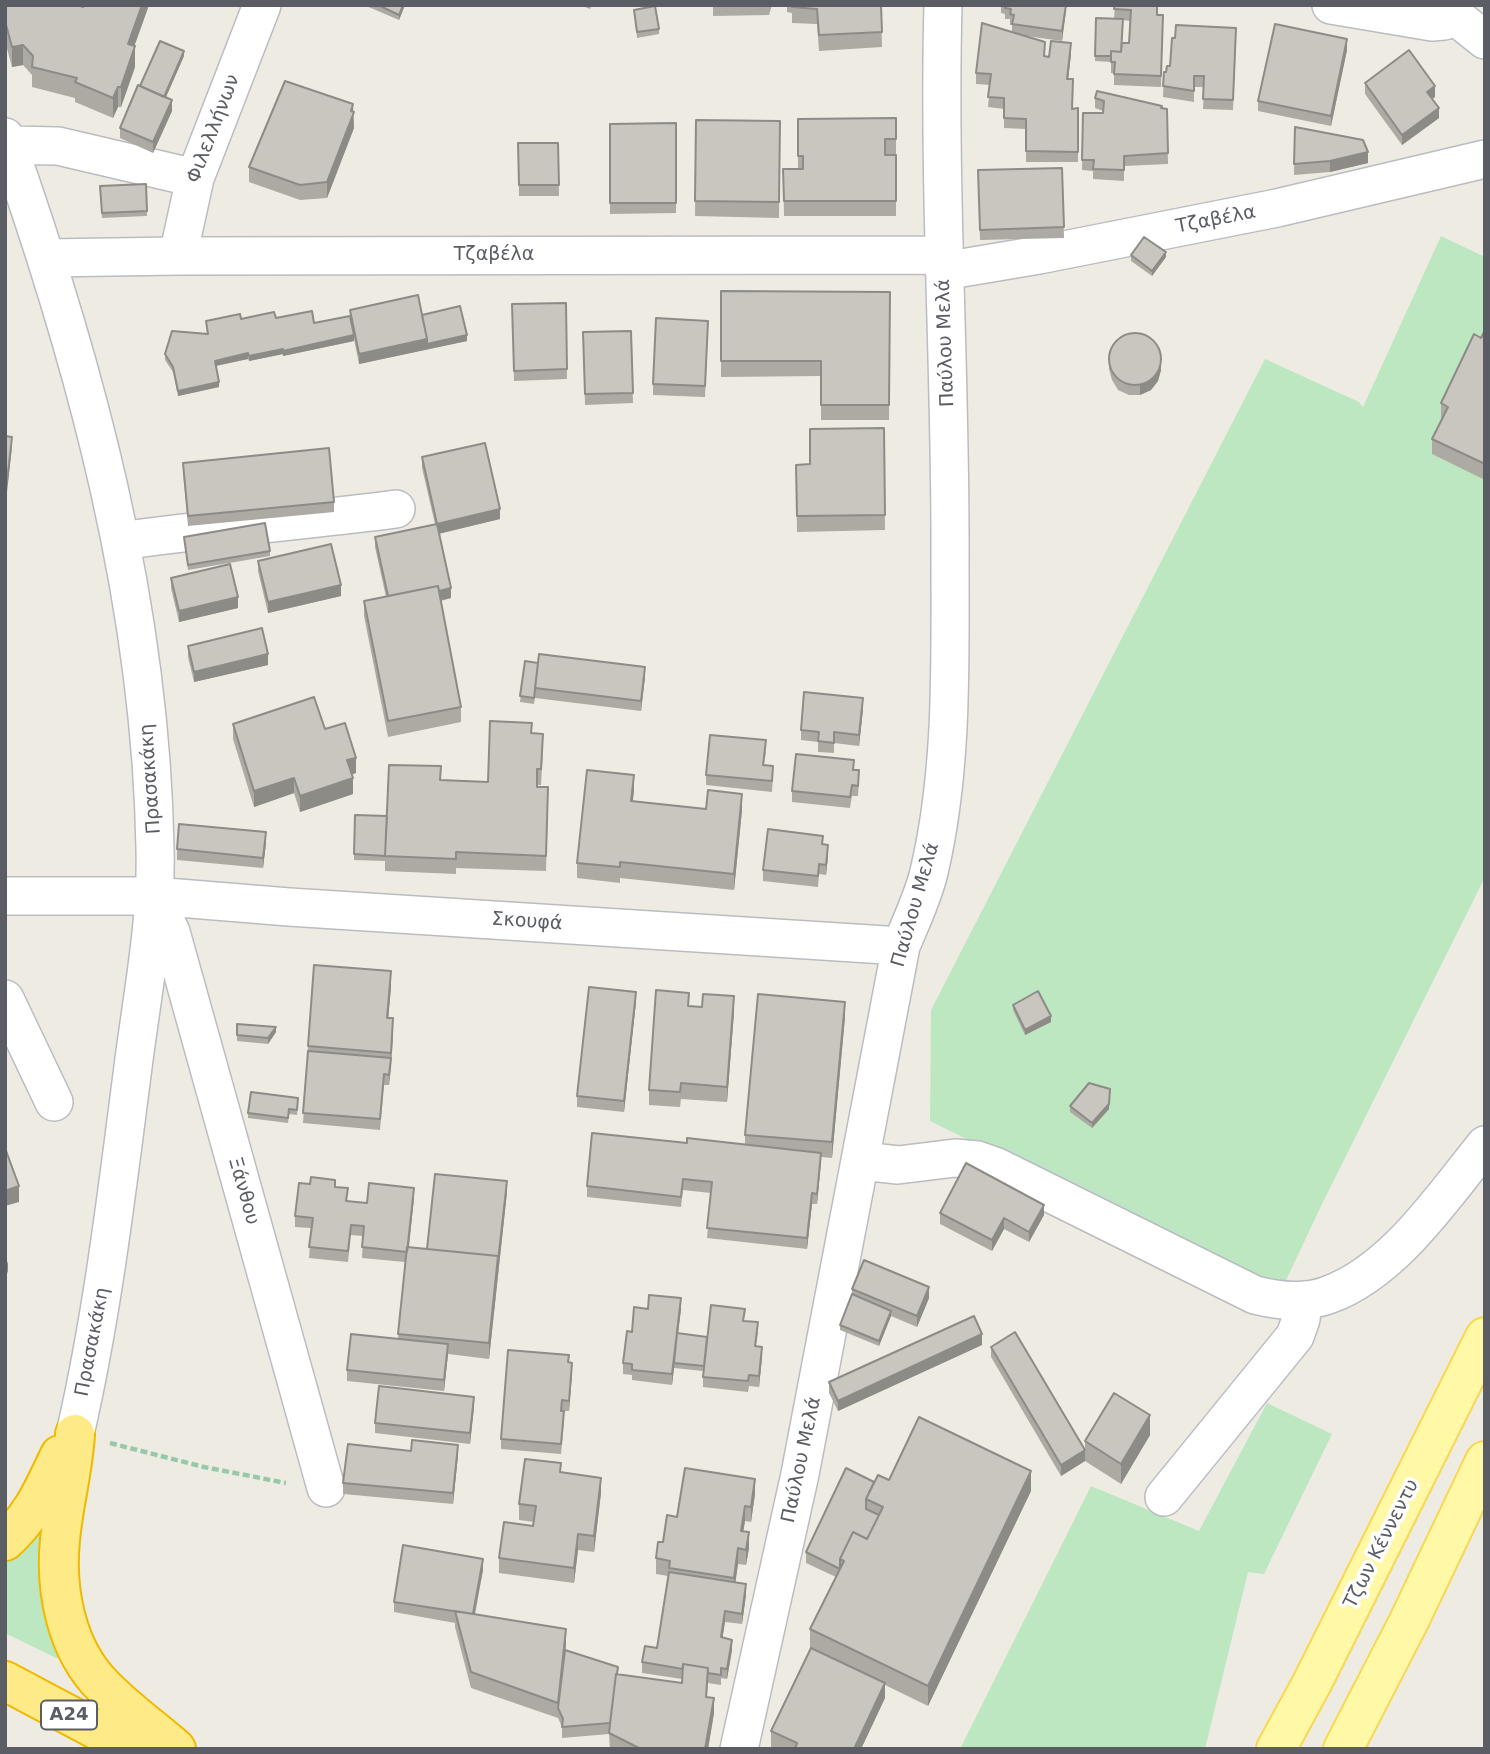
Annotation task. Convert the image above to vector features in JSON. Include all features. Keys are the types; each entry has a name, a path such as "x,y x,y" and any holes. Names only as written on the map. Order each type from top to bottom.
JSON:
{"highway":[{"path":"5,1541 29,1516 61,1453 75,1434"},
{"path":"75,1434 58,1563 61,1600 74,1642 91,1672 103,1686 176,1749"},
{"name":"Α24","path":"5,1681 133,1749"}],"main road":[{"name":"Τζων Κέννεντυ","path":"1276,1749 1312,1683 1485,1337"},
{"path":"1343,1749 1399,1643 1485,1461"}],"street":[{"name":"Φιλελλήνων","path":"178,256 195,178 262,5"},
{"name":"Παύλου Μελά","path":"738,1749 800,1474 901,946 929,875 943,798 949,720 950,520 940,91 943,5"},
{"path":"1331,5 1432,22 1444,21 1447,10 1485,40"},
{"path":"9,159 58,146 195,178"},
{"name":"Πρασακάκη","path":"9,159 46,258 93,422 121,541 149,732 155,847 154,896 100,1314 75,1434"},
{"name":"Τζαβέλα","path":"46,258 178,256 943,263 1051,253 1277,208 1485,159"},
{"path":"121,541 213,528 312,520 396,509"},
{"name":"Σκουφά","path":"5,896 154,896 901,946"},
{"name":"Ξάνθου","path":"154,896 171,932 326,1488"},
{"path":"5,999 54,1102"},
{"path":"862,1161 898,1165 955,1158 977,1160 997,1167 1255,1295 1281,1301 1327,1296 1356,1282 1380,1264 1431,1212 1485,1145"},
{"path":"1164,1497 1295,1336 1301,1319 1303,1300"}],"path":[{"path":"75,1434 223,1471 326,1488"}],"green space":[{"path":"1441,236 1485,257 1485,877 1280,1293 930,1121 931,1010 1265,359 1359,402 1363,407"},
{"path":"1267,1403 1332,1434 1264,1574 1248,1572 1205,1749 960,1749 1091,1486 1199,1531"},
{"path":"38,1533 42,1535 58,1659 5,1633 5,1564"}],"building":[{"path":"5,5 142,5 128,44 135,46 121,87 118,87 113,98 75,82 77,78 32,67 33,56 23,45 12,47 5,21"},
{"path":"378,5 403,5 399,15"},
{"path":"792,5 881,5 882,32 819,35 817,9"},
{"path":"1005,5 1066,5 1062,31 1012,24 1014,15 1010,14 1011,9 1005,8"},
{"path":"1115,5 1157,5 1157,15 1163,15 1161,76 1114,74 1115,62 1111,62 1111,51 1121,52 1122,43 1129,43 1131,10 1114,9"},
{"path":"655,6 659,29 637,32 634,10"},
{"path":"1096,18 1123,19 1121,52 1111,51 1111,56 1095,56"},
{"path":"982,23 1045,42 1044,56 1049,57 1051,41 1071,43 1067,79 1073,79 1072,109 1078,108 1078,152 1026,151 1026,119 1004,118 1004,98 988,97 991,74 976,73"},
{"path":"1275,24 1347,39 1331,116 1258,101"},
{"path":"1176,25 1236,28 1233,100 1203,99 1204,76 1194,76 1194,91 1163,86 1164,72 1167,66 1170,66"},
{"path":"160,41 184,51 164,97 140,86"},
{"path":"1409,50 1435,86 1427,92 1439,108 1402,135 1365,83"},
{"path":"285,81 353,104 351,111 354,112 327,182 300,185 249,167"},
{"path":"138,85 172,100 153,142 120,128"},
{"path":"1097,91 1167,109 1168,153 1124,156 1124,170 1093,169 1094,160 1082,160 1083,113 1103,113 1104,101 1095,98"},
{"path":"896,118 896,139 885,139 885,155 896,155 896,201 784,201 783,169 803,169 803,156 798,156 798,119"},
{"path":"696,120 780,121 779,202 695,201"},
{"path":"676,123 676,203 610,203 610,124"},
{"path":"1295,127 1363,140 1368,152 1330,161 1294,164"},
{"path":"518,143 558,143 559,185 519,185"},
{"path":"1062,168 1064,227 980,230 978,170"},
{"path":"146,184 147,211 102,213 100,186"},
{"path":"1144,237 1166,252 1152,271 1131,255"},
{"path":"721,291 890,292 889,405 821,405 821,361 721,361"},
{"path":"418,295 427,339 359,354 350,310"},
{"path":"566,303 567,369 514,371 512,304"},
{"path":"460,306 467,335 427,344 422,315"},
{"path":"312,311 314,323 350,316 354,335 283,351 249,356 248,353 215,361 219,382 178,391 173,367 165,354 172,331 208,334 206,321 240,314 241,319 274,312 276,318"},
{"path":"656,318 708,321 705,386 653,384"},
{"path":"1485,330 1485,464 1432,439 1448,407 1441,403 1474,334 1481,338"},
{"path":"631,331 633,393 585,394 583,332"},
{"path":"1135,333 1145,335 1153,341 1159,349 1159,369 1153,377 1145,383 1135,385 1125,383 1117,377 1111,369 1109,359 1111,349 1117,341 1125,335"},
{"path":"884,428 885,515 797,516 796,465 810,464 810,429"},
{"path":"5,436 12,437 7,481 5,481"},
{"path":"485,443 500,509 437,524 422,457"},
{"path":"329,448 334,502 188,516 183,463"},
{"path":"265,523 270,551 188,565 184,537"},
{"path":"437,524 451,588 439,591 438,586 388,596 375,537"},
{"path":"331,544 341,585 268,602 258,561"},
{"path":"230,564 238,597 179,611 171,578"},
{"path":"438,586 461,707 388,721 364,601"},
{"path":"262,628 268,654 194,672 188,646"},
{"path":"539,654 645,667 641,701 535,688"},
{"path":"525,661 538,663 534,698 520,696"},
{"path":"804,692 863,698 859,735 834,732 834,743 818,741 819,732 801,730"},
{"path":"314,697 325,729 345,723 356,758 347,760 353,778 300,796 294,778 254,791 233,724"},
{"path":"490,721 532,723 531,733 543,734 537,787 548,787 546,856 456,852 456,859 385,856 389,765 441,766 440,780 488,782"},
{"path":"710,735 766,740 763,765 773,766 772,781 706,775"},
{"path":"796,754 854,760 853,770 859,770 858,786 852,785 850,797 792,791"},
{"path":"587,770 634,775 631,801 706,809 708,790 742,794 734,874 620,862 620,867 577,863"},
{"path":"355,815 387,816 385,856 354,854"},
{"path":"179,824 266,832 263,858 177,849"},
{"path":"768,829 823,836 822,844 828,845 826,865 819,864 818,876 763,870"},
{"path":"314,965 391,971 387,1018 393,1018 391,1053 308,1046"},
{"path":"589,987 636,992 624,1101 577,1096"},
{"path":"656,990 689,993 688,1006 702,1007 703,994 734,996 727,1087 681,1083 680,1092 649,1090"},
{"path":"1038,991 1051,1016 1025,1030 1013,1005"},
{"path":"758,994 845,1002 832,1142 745,1135"},
{"path":"237,1024 276,1027 268,1038 237,1035"},
{"path":"308,1051 391,1058 389,1075 384,1074 380,1119 303,1113"},
{"path":"1089,1083 1110,1089 1109,1104 1092,1123 1070,1106"},
{"path":"251,1092 298,1098 297,1110 289,1109 288,1118 248,1113"},
{"path":"592,1133 687,1143 687,1138 821,1153 817,1194 812,1193 807,1238 707,1228 712,1182 683,1179 681,1197 587,1186"},
{"path":"5,1148 19,1186 5,1191"},
{"path":"966,1163 1044,1205 1029,1232 1004,1218 992,1240 940,1213"},
{"path":"435,1174 507,1181 498,1261 498,1256 427,1249"},
{"path":"311,1177 335,1180 335,1187 348,1188 346,1201 367,1203 369,1183 414,1188 407,1252 362,1247 364,1226 351,1225 348,1251 309,1247 313,1218 295,1216 299,1183 310,1184"},
{"path":"407,1247 498,1256 489,1343 398,1334"},
{"path":"864,1260 929,1287 917,1316 852,1289"},
{"path":"852,1294 891,1311 879,1341 840,1325"},
{"path":"649,1295 681,1298 672,1374 632,1370 632,1364 623,1363 627,1331 632,1332 634,1307 648,1309"},
{"path":"711,1305 745,1309 743,1321 758,1322 755,1346 762,1347 759,1376 749,1375 748,1381 703,1377"},
{"path":"974,1316 982,1334 838,1401 829,1382"},
{"path":"1015,1332 1085,1450 1061,1465 991,1347"},
{"path":"677,1333 707,1337 704,1366 674,1363"},
{"path":"351,1334 448,1344 444,1380 347,1370"},
{"path":"508,1350 569,1355 568,1362 572,1363 569,1401 562,1400 561,1411 564,1411 561,1444 501,1439"},
{"path":"379,1386 474,1397 470,1433 375,1423"},
{"path":"1114,1393 1150,1415 1121,1464 1085,1441"},
{"path":"919,1417 1031,1471 928,1686 810,1629 844,1561 840,1559 853,1532 867,1539 883,1507 866,1499 878,1475 889,1480"},
{"path":"412,1440 458,1445 453,1493 343,1483 348,1444 411,1451"},
{"path":"525,1459 561,1463 560,1472 601,1478 594,1536 578,1534 574,1568 499,1558 504,1522 533,1526 536,1506 519,1504"},
{"path":"685,1468 755,1479 751,1507 745,1506 741,1531 749,1532 746,1550 738,1548 734,1578 669,1568 670,1561 656,1558 658,1542 663,1542 667,1515 677,1517"},
{"path":"846,1468 874,1482 866,1499 866,1509 879,1515 867,1539 853,1532 840,1559 840,1569 806,1552"},
{"path":"403,1545 483,1559 473,1614 394,1602"},
{"path":"669,1572 746,1584 742,1614 725,1611 721,1637 732,1640 727,1669 721,1668 721,1675 708,1673 708,1668 683,1664 683,1669 642,1662 645,1646 657,1648"},
{"path":"455,1611 566,1629 558,1703 471,1672"},
{"path":"811,1648 885,1683 854,1749 795,1749 797,1743 771,1731"},
{"path":"565,1650 618,1667 610,1723 562,1727 563,1719 558,1708"},
{"path":"683,1664 708,1668 706,1697 714,1698 705,1749 641,1749 609,1733 616,1674 682,1683"}]}
